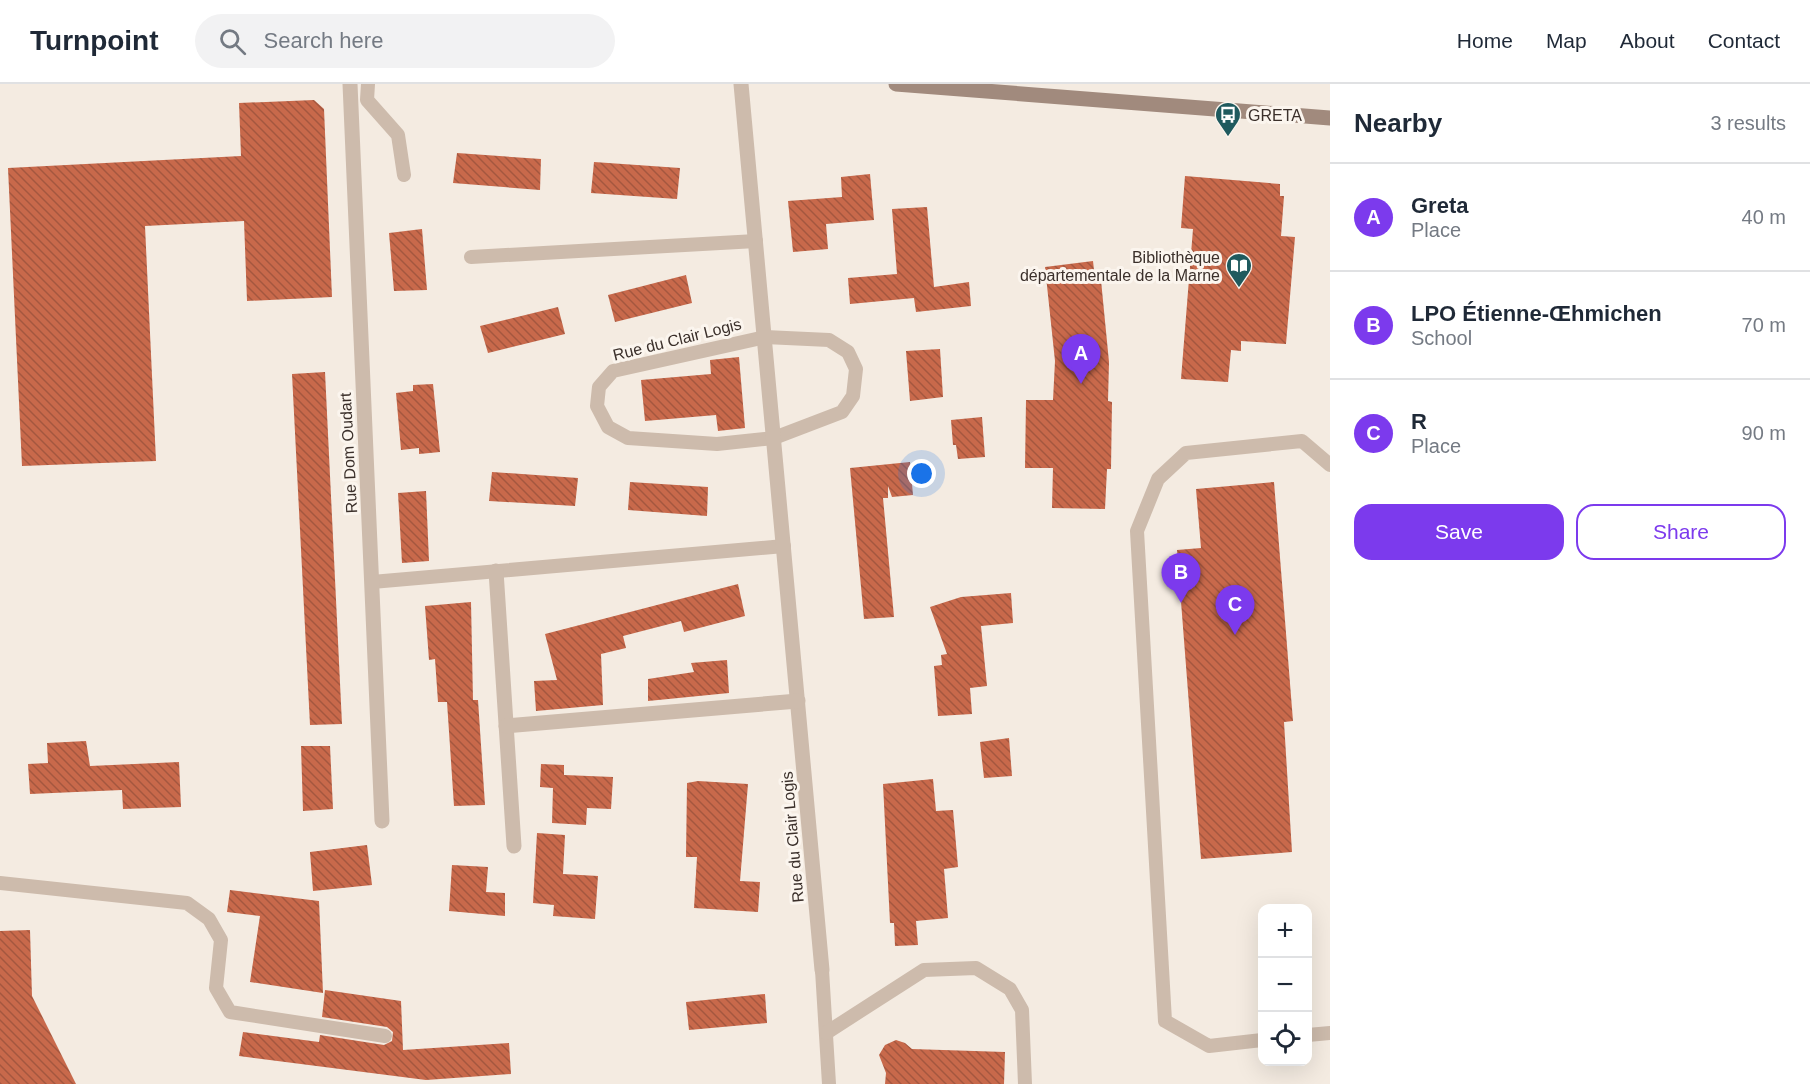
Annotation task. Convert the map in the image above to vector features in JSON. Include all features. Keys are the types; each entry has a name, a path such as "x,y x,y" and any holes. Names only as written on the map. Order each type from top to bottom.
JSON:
{"main road":[{"path":"896,84 1330,118"}],"street":[{"name":"Rue Dom Oudart","path":"350,84 382,821"},
{"name":"Rue du Clair Logis","path":"741,84 822,970"},
{"path":"496,571 514,846"},
{"path":"506,726 798,701"}],"lane":[{"path":"368,84 367,100 398,135 404,175"},
{"path":"471,257 756,241"},
{"name":"Rue du Clair Logis","path":"765,337 829,340 848,352 856,369 853,396 842,412 774,438 717,444 627,438 608,427 597,406 599,387 613,371 765,337"},
{"path":"1258,1041 1209,1046 1165,1021 1137,531 1158,479 1186,453 1302,441 1328,460"},
{"path":"372,582 784,546"},
{"path":"0,883 187,903 209,919 221,940 216,988 230,1012 385,1036"},
{"path":"826,1033 924,970 976,968 1010,989 1022,1010 1025,1084"},
{"path":"822,970 829,1084"},
{"path":"1312,1035 1330,1033"}],"building":[{"path":"314,100 324,109 332,297 247,301 244,221 145,226 156,461 22,466 8,168 241,156 239,103"},
{"path":"457,153 541,159 540,190 453,183"},
{"path":"594,162 680,168 677,199 591,193"},
{"path":"870,174 874,220 826,224 828,249 793,252 788,201 842,197 841,177"},
{"name":"Bibliothèque départementale de la Marne","path":"1185,176 1280,184 1280,196 1284,196 1281,236 1295,237 1286,344 1241,341 1241,351 1231,350 1228,382 1181,379 1193,229 1181,228"},
{"path":"927,207 934,287 969,282 971,306 916,312 914,298 850,304 848,278 897,274 892,209"},
{"path":"422,229 427,290 394,291 389,233"},
{"path":"1093,261 1094,270 1100,270 1109,362 1108,401 1112,402 1111,469 1107,469 1105,509 1052,508 1053,468 1025,468 1026,400 1053,400 1055,361 1045,267"},
{"path":"686,275 692,303 615,322 608,295"},
{"path":"558,307 565,334 488,353 480,326"},
{"path":"940,349 943,397 910,401 906,351"},
{"path":"739,357 745,428 718,431 716,415 645,421 641,380 711,374 710,360"},
{"path":"325,372 342,724 310,725 292,374"},
{"path":"433,384 440,452 419,454 419,448 401,450 396,393 413,391 413,385"},
{"path":"982,417 985,457 958,459 956,445 953,445 951,420"},
{"path":"910,462 913,495 892,497 888,486 888,498 883,498 894,617 864,619 850,468"},
{"path":"492,472 578,478 575,506 489,501"},
{"path":"630,482 708,487 707,516 628,510"},
{"path":"1274,482 1293,721 1284,722 1292,852 1201,859 1177,550 1201,548 1196,489"},
{"path":"426,491 429,561 402,563 398,493"},
{"path":"738,584 745,616 684,632 681,621 623,636 626,648 601,654 603,705 536,711 534,681 557,680 545,634"},
{"path":"1011,593 1013,623 981,626 987,686 970,688 972,714 938,716 934,666 942,665 941,655 947,654 930,607 961,597"},
{"path":"471,602 473,700 478,700 485,805 454,806 447,702 438,702 435,659 429,660 425,606"},
{"path":"727,660 729,693 648,701 648,679 694,672 691,663"},
{"path":"1009,738 1012,776 984,778 980,742"},
{"path":"86,741 90,766 179,762 181,807 123,809 122,790 30,794 28,764 48,763 47,743"},
{"path":"301,746 330,746 333,809 303,811"},
{"path":"541,764 564,765 564,775 613,777 611,809 587,808 586,825 552,823 553,788 540,787"},
{"path":"933,779 936,811 953,810 958,867 944,869 948,918 916,921 918,945 895,946 894,923 890,923 883,784"},
{"path":"698,781 748,784 740,881 760,882 758,912 694,908 697,857 686,857 687,783"},
{"path":"537,833 565,835 563,874 598,876 595,919 553,916 554,905 533,903"},
{"path":"367,845 372,885 313,891 310,852"},
{"path":"452,865 488,867 486,892 505,893 505,916 449,911"},
{"path":"230,890 319,901 323,993 250,982 260,916 227,912"},
{"path":"30,930 32,996 76,1084 0,1084 0,931"},
{"path":"325,990 401,1001 403,1050 509,1043 511,1074 426,1080 239,1056 243,1032 319,1042 320,1035 384,1045 392,1041 393,1032 387,1027 322,1017"},
{"path":"765,994 767,1023 689,1030 686,1002"},
{"path":"896,1040 912,1049 1005,1052 1004,1084 885,1084 886,1073 879,1055 885,1045"}],"place":[{"name":"GRETA","path":"1228,138"},
{"name":"Bibliothèque départementale de la Marne","path":"1239,289"},
{"name":"Greta","path":"1081,384"},
{"name":"LPO Étienne-Œhmichen","path":"1181,603"},
{"name":"R","path":"1235,635"}]}
